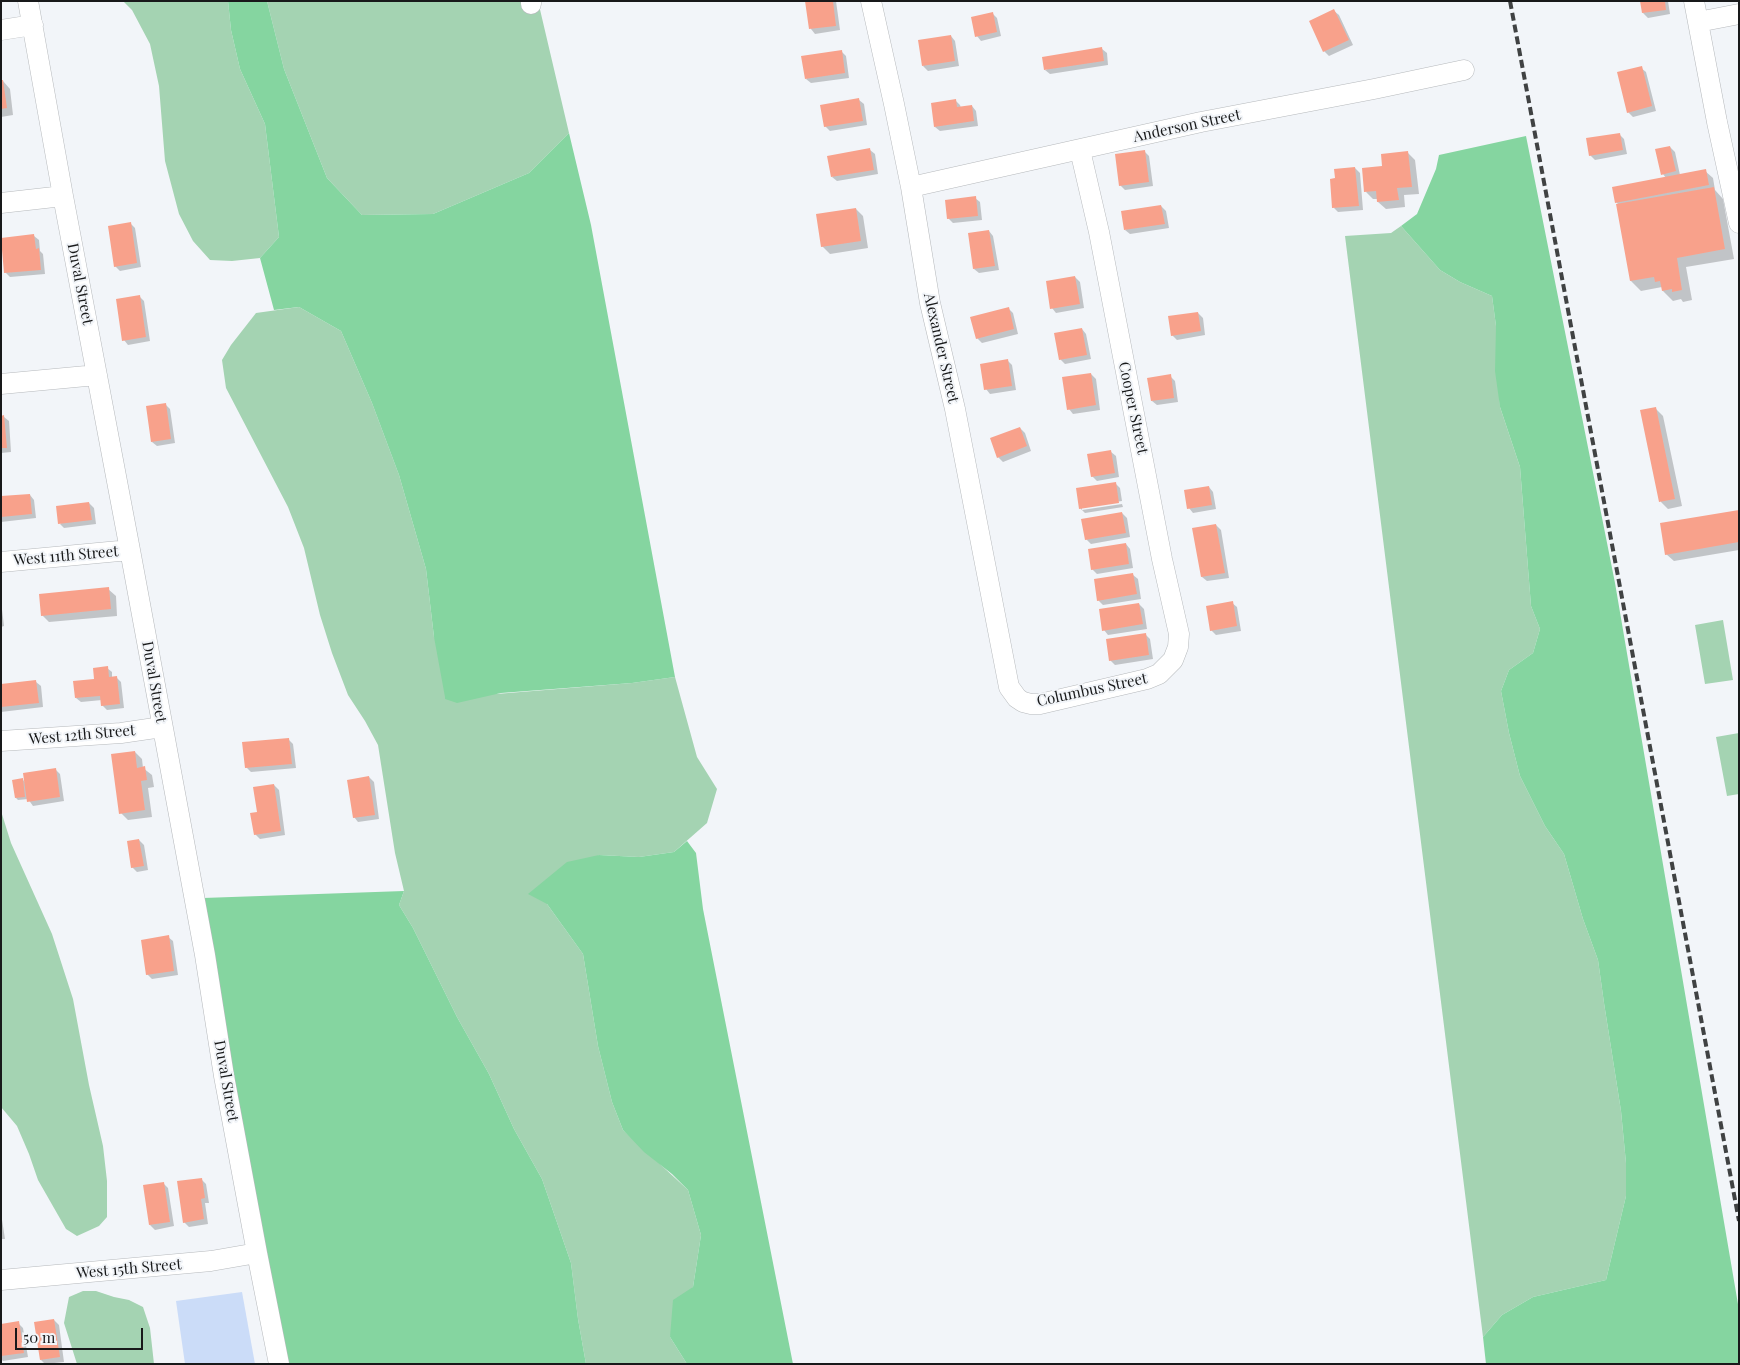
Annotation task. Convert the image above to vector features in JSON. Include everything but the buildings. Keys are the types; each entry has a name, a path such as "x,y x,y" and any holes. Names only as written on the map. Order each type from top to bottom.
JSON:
{"street":[{"name":"Duval Street","path":"28,1 203,946 224,1076 279,1364"},
{"name":"Alexander Street","path":"872,1 911,187 930,303 957,418 1009,687 1013,694"},
{"path":"1694,1 1739,223"},
{"path":"1698,22 1739,14"},
{"path":"1,30 33,25"},
{"name":"Anderson Street","path":"911,187 1201,122 1464,70"},
{"name":"Cooper Street","path":"1080,150 1099,232 1162,559 1180,634 1178,647 1169,665"},
{"path":"1,202 63,196"},
{"path":"1,384 97,375"},
{"name":"West 11th Street","path":"1,562 130,550"},
{"name":"Columbus Street","path":"1013,694 1023,702 1040,704 1147,679 1159,674 1169,665"},
{"name":"West 12th Street","path":"1,741 121,733 162,727"},
{"name":"West 15th Street","path":"1,1280 211,1261 257,1253"}],"green space":[{"path":"123,1 228,1 231,30 240,69 265,124 279,237 260,258 232,261 210,260 193,241 179,214 165,161 159,86 150,44 132,10"},
{"path":"228,1 267,1 284,69 327,178 362,215 433,214 529,173 569,133 591,225 675,677 632,683 501,693 457,703 445,699 434,637 426,569 399,475 372,403 341,331 299,307 274,310 260,258 279,237 265,124 240,69 231,30"},
{"path":"267,1 538,1 569,133 529,173 433,214 362,215 327,178 284,69"},
{"path":"1526,136 1615,583 1739,1310 1739,1364 1486,1364 1483,1337 1502,1315 1533,1297 1606,1280 1626,1196 1626,1163 1621,1111 1598,960 1583,919 1564,854 1545,826 1520,776 1501,691 1509,670 1533,653 1540,629 1531,606 1520,467 1500,407 1495,371 1496,326 1492,296 1460,282 1440,270 1401,226 1417,214 1436,169 1439,155"},
{"path":"1401,226 1440,270 1460,282 1492,296 1496,326 1500,407 1520,467 1531,606 1540,629 1533,653 1509,670 1501,691 1520,776 1545,826 1564,854 1583,919 1598,960 1621,1111 1626,1163 1626,1196 1606,1280 1533,1297 1502,1315 1483,1337 1345,236 1391,233"},
{"path":"299,307 341,331 372,403 399,475 426,569 434,637 496,694 632,683 675,677 697,757 717,789 707,823 674,852 639,857 599,855 547,904 583,954 598,1046 612,1102 623,1130 688,1190 701,1235 693,1287 670,1337 687,1364 586,1364 571,1263 542,1179 514,1129 489,1074 457,1017 413,928 399,905 404,891 395,853 378,745 348,695 332,653 320,615 304,548 288,507 226,388 222,360 256,313"},
{"path":"1723,620 1733,680 1705,684 1695,625"},
{"path":"1739,733 1739,794 1727,796 1716,737"},
{"path":"1,811 11,843 52,934 73,999 89,1085 103,1146 107,1181 107,1217 99,1226 77,1236 66,1229 38,1180 17,1126 1,1107"},
{"path":"687,841 696,853 703,909 793,1364 687,1364 670,1337 673,1300 693,1287 701,1235 688,1190 672,1174 644,1152 623,1130 612,1102 598,1046 583,954 547,904 528,894 567,862 599,855 639,857 674,852"},
{"path":"404,891 399,905 413,928 457,1017 489,1074 514,1129 542,1179 571,1263 586,1364 288,1364 233,1074 203,898"},
{"path":"83,1291 96,1291 129,1300 143,1307 150,1328 154,1364 77,1364 64,1323 69,1297"}],"water":[{"path":"242,1292 255,1364 185,1364 176,1301"}],"railway":[{"path":"1510,1 1739,1221"}]}
